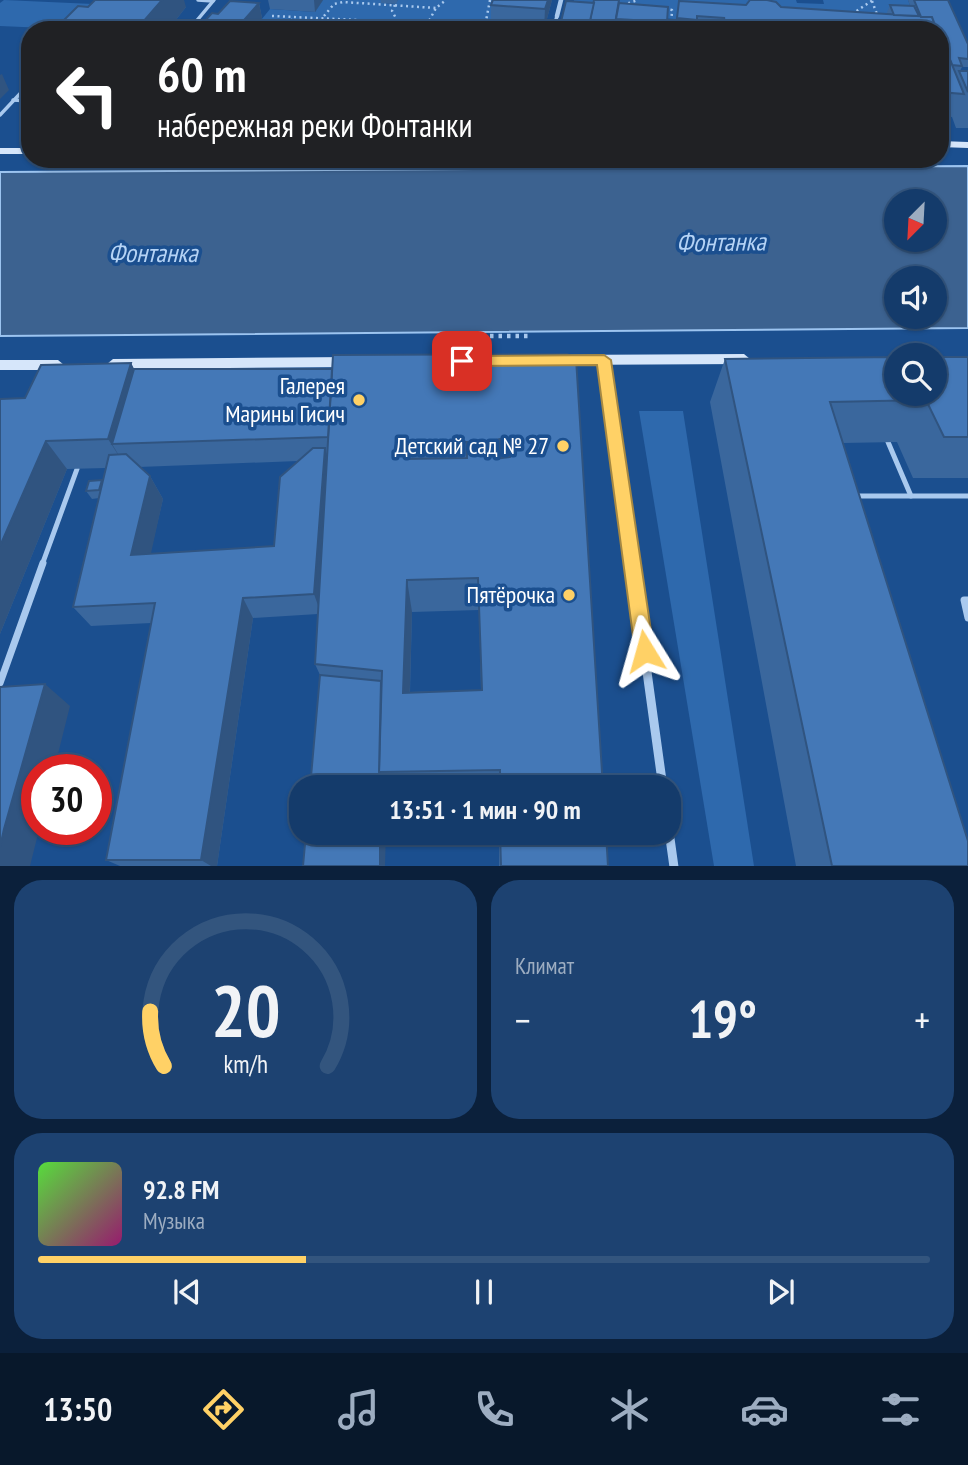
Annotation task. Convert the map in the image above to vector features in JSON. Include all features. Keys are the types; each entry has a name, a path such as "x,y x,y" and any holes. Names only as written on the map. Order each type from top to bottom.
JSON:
{"street":[{"path":"557,16 561,0"},
{"path":"949,145 968,145"},
{"path":"0,151 21,150"},
{"path":"538,360 752,359"},
{"path":"604,360 661,775"},
{"path":"106,367 332,369 360,362"},
{"path":"0,365 70,365"},
{"path":"671,845 674,866"}],"lane":[{"path":"198,0 213,1"},
{"path":"196,21 213,1"},
{"path":"556,21 557,16"},
{"path":"0,115 21,92"},
{"path":"13,100 21,100"},
{"path":"888,442 911,496"},
{"path":"0,683 77,469"},
{"path":"857,510 853,496 968,496"},
{"path":"968,600 964,600 968,618"}],"path":[{"path":"430,21 436,8 446,0"},
{"path":"486,21 490,0"},
{"path":"622,6 638,0"},
{"path":"845,18 873,1 878,19"},
{"path":"324,16 334,4 343,2 436,8"},
{"path":"395,5 392,12 397,20"},
{"path":"612,5 634,7"},
{"path":"659,9 682,8"},
{"path":"671,21 672,9"},
{"path":"272,16 413,21"},
{"path":"439,336 531,336"}],"shaded area":[{"path":"4,0 93,4 76,21 21,21 21,27 0,26 0,3"},
{"path":"323,0 383,0 382,3 395,4 398,0 500,0 521,21 260,21 270,9 315,12"},
{"path":"574,0 796,0 797,3 824,4 823,0 908,0 916,21 701,21 595,13 570,14"},
{"path":"639,411 683,411 754,866 714,866"}],"water":[{"name":"Фонтанка","path":"968,166 968,328 947,328 947,266 884,266 884,329 0,336 0,172"}],"building":[{"path":"95,0 162,0 144,21 63,21 78,6 88,7"},
{"path":"493,0 548,0 545,9 491,5"},
{"path":"594,0 619,0 616,21 590,21"},
{"path":"750,0 767,0 776,2 781,7 932,17 934,21 714,21 725,18 677,18 679,1 746,5"},
{"path":"914,0 948,0 968,44 968,59 959,58 962,66 952,65 949,58 949,21 934,21 932,17 921,17"},
{"path":"230,1 259,3 243,21 205,21 212,13 218,14"},
{"path":"566,1 594,3 590,21 561,21"},
{"path":"619,3 668,7 667,21 616,19"},
{"path":"890,5 914,6 919,16 894,15"},
{"path":"949,57 964,94 949,93"},
{"path":"959,71 968,71 968,92"},
{"path":"567,354 576,358 602,775 500,775 500,770 379,772 382,671 315,664 333,355","holes":["505,438 510,457 495,459 491,441","467,442 467,458 406,459 407,443","478,578 482,690 403,693 407,580"]},
{"path":"884,357 884,401 830,402 968,841 968,866 832,866 725,359"},
{"path":"947,357 968,357 968,437 944,437 929,406 947,406"},
{"path":"131,363 108,439 46,441 0,546 0,399 25,398 41,365"},
{"path":"134,369 332,369 328,437 112,444"},
{"path":"313,448 325,448 314,594 243,598 201,860 106,860 109,845 112,845 112,829 155,603 73,607 109,455 126,454 150,476 131,555 274,546 280,477"},
{"path":"102,480 99,490 86,491 89,481"},
{"path":"320,675 381,681 380,775 311,775"},
{"path":"45,684 25,754 21,754 21,769 0,847 0,687"},
{"path":"305,845 380,845 380,866 303,866"},
{"path":"500,845 607,845 608,866 501,866"}],"place":[{"name":"Галерея Марины Гисич","path":"359,400"},
{"name":"Детский сад № 27","path":"563,446"},
{"name":"Пятёрочка","path":"569,595"}],"route":[{"path":"462,361 604,360 645,651"}]}
